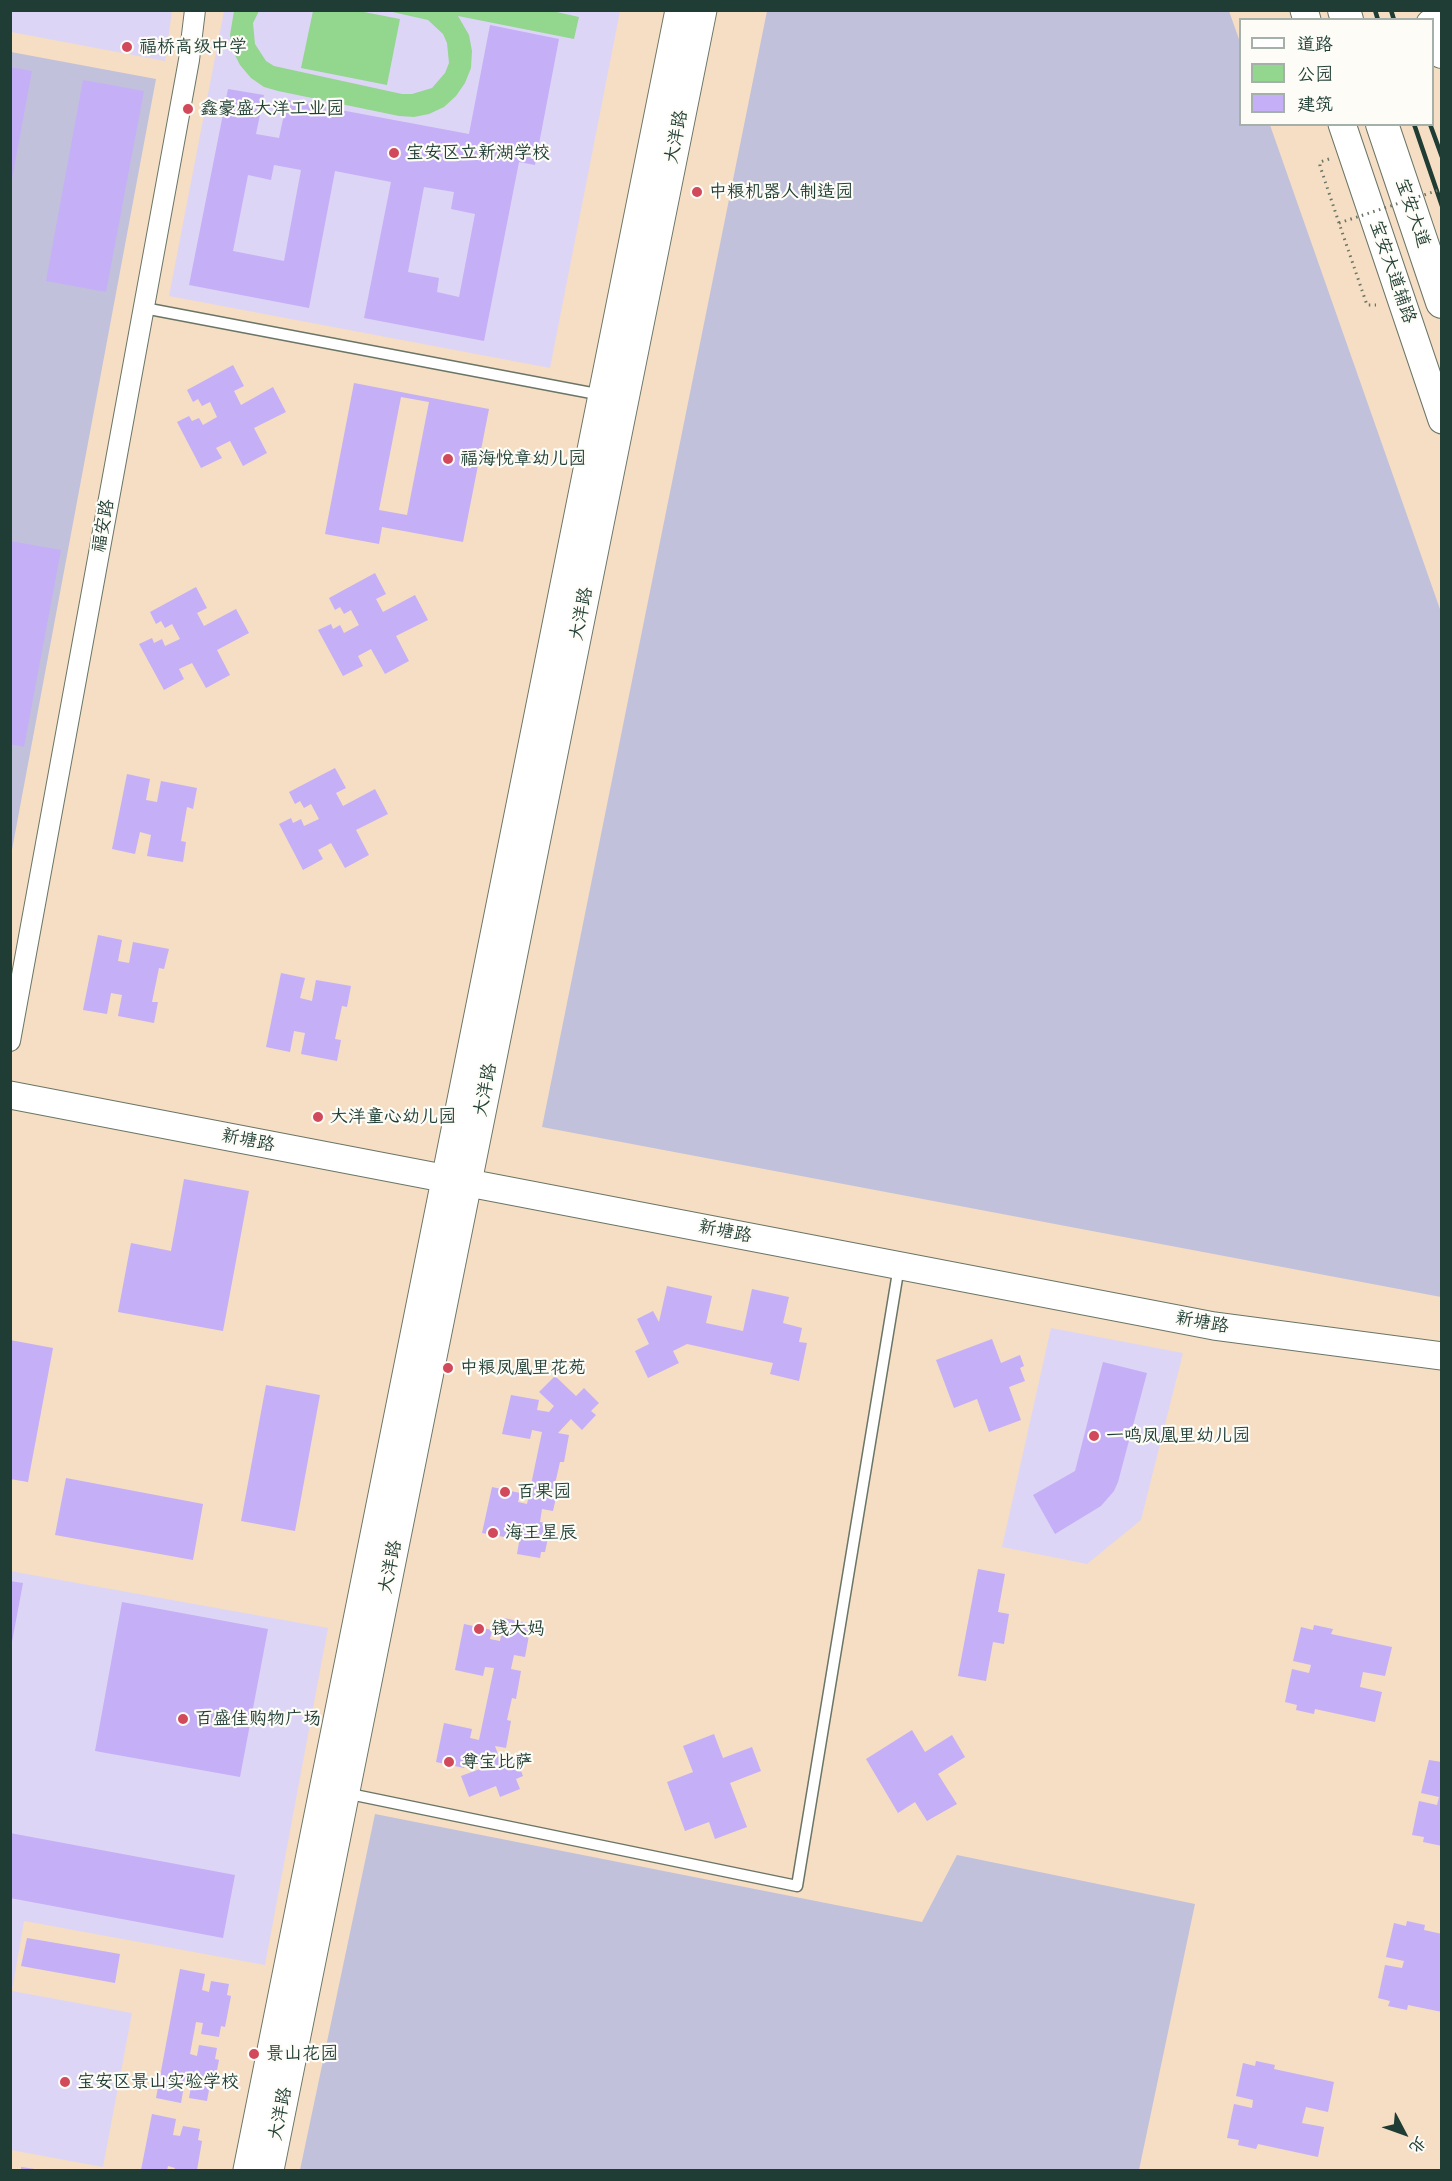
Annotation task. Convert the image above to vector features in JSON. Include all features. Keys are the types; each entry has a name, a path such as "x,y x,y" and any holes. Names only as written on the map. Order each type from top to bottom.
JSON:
{"main road":[{"path":"1434,31 1442,52"},
{"name":"宝安大道","path":"1383,126 1442,302"}],"street":[{"name":"福安路","path":"10,1041 187,71 195,10"},
{"name":"大洋路","path":"270,2170 345,1793 602,395 679,10"},
{"name":"大洋路","path":"247,2170 703,10"},
{"name":"宝安大道辅路","path":"1343,126 1442,420"},
{"name":"新塘路","path":"10,1095 1214,1326 1442,1356"}],"lane":[{"path":"144,308 602,395"},
{"path":"345,1793 797,1886 899,1265"}],"path":[{"path":"1329,159 1320,162 1320,166 1338,223 1367,305 1376,305"},
{"path":"1338,223 1442,189"}],"shaded area":[{"name":"福桥高级中学","path":"10,11 172,11 165,61 11,32"},
{"name":"宝安区立新湖学校","path":"224,11 620,11 550,368 169,296"},
{"path":"767,11 1229,11 1239,39 1239,126 1270,126 1441,612 1441,1297 542,1127"},
{"path":"11,52 156,79 11,855"},
{"name":"一鸣凤凰里幼儿园","path":"1051,1328 1183,1353 1141,1520 1087,1564 1002,1547"},
{"path":"10,1571 328,1628 265,1965 24,1921 12,1991 132,2013 103,2167 11,2150"},
{"path":"375,1814 922,1922 957,1855 1195,1904 1139,2170 300,2170"}],"green space":[{"path":"548,10 579,17 574,39 458,16 469,35 472,51 471,68 465,83 444,107 429,114 414,117 399,116 264,87 251,78 240,65 233,51 230,35 234,11 259,11 253,23 255,44 266,61 274,66 402,94 412,94 432,88 445,73 449,63 447,43 443,34 428,20 388,11"},
{"path":"313,11 359,11 400,19 387,85 301,68"}],"building":[{"path":"490,25 559,39 535,165 519,162 484,341 364,318 391,182 335,171 309,308 189,285 228,89 264,95 256,134 279,138 287,100 469,134","holes":["274,165 301,170 284,261 233,251 248,175 271,180","424,187 454,192 451,209 475,214 459,297 437,292 439,278 408,272"]},
{"path":"10,67 32,71 12,179 10,179"},
{"path":"83,80 144,91 106,292 46,281"},
{"path":"233,365 244,386 234,391 241,405 273,387 286,412 254,428 267,453 243,466 230,441 216,448 222,458 201,468 177,422 189,416 192,421 199,418 203,425 217,417 210,402 202,406 198,399 193,402 187,390"},
{"name":"福海悦章幼儿园","path":"354,383 489,409 463,542 382,527 379,544 325,534","holes":["401,397 429,402 407,515 379,510"]},
{"path":"10,541 61,550 24,747 10,744"},
{"path":"375,573 386,594 376,599 383,612 415,595 428,620 396,636 409,661 385,674 371,649 358,656 363,666 343,676 318,630 331,624 333,629 340,625 344,633 359,625 351,610 344,614 340,607 335,610 329,598"},
{"path":"196,587 207,608 197,613 204,626 236,609 249,633 217,650 230,675 206,688 192,663 179,669 184,679 164,690 139,644 152,638 154,643 162,639 165,646 180,639 172,624 165,628 161,621 156,624 150,612"},
{"path":"335,768 346,788 336,793 343,806 375,789 388,814 356,830 369,855 345,868 331,843 318,850 323,859 303,870 279,824 291,818 293,823 301,819 304,826 319,819 311,804 304,808 300,801 295,804 289,792"},
{"path":"127,774 150,779 146,800 157,802 161,781 197,788 193,809 187,807 181,841 186,842 183,862 147,856 151,835 140,832 135,854 112,849"},
{"path":"98,935 122,940 118,961 129,963 133,942 169,949 164,969 159,968 152,1002 158,1002 154,1023 118,1016 122,995 111,993 107,1014 83,1010"},
{"path":"281,973 305,978 300,998 312,1001 316,980 351,986 347,1007 342,1006 335,1039 341,1040 337,1061 301,1054 305,1033 294,1031 290,1052 266,1047"},
{"path":"184,1179 249,1191 223,1331 118,1312 131,1243 171,1251"},
{"path":"667,1286 712,1296 706,1323 743,1331 752,1289 789,1297 783,1323 802,1328 799,1342 807,1343 799,1381 770,1374 773,1363 687,1344 673,1351 679,1363 648,1378 635,1351 649,1344 637,1319 653,1311 659,1322"},
{"path":"992,1339 1001,1363 1020,1355 1024,1366 1020,1368 1025,1381 1009,1387 1021,1420 989,1432 977,1399 954,1408 936,1360"},
{"path":"10,1340 53,1348 28,1482 10,1479"},
{"path":"1103,1362 1147,1373 1118,1482 1114,1491 1101,1506 1055,1534 1033,1495 1075,1471"},
{"path":"555,1376 576,1396 584,1388 599,1403 591,1411 596,1415 582,1430 571,1419 558,1433 569,1435 564,1462 560,1462 555,1484 559,1484 553,1511 542,1509 540,1522 551,1524 545,1552 541,1552 540,1558 517,1554 521,1531 512,1529 510,1538 482,1533 492,1487 520,1493 518,1502 527,1504 542,1432 532,1430 530,1439 502,1434 511,1395 539,1400 537,1410 549,1412 554,1406 539,1392"},
{"path":"266,1385 320,1395 295,1531 241,1521"},
{"path":"66,1478 203,1504 193,1560 55,1535"},
{"path":"978,1569 1005,1574 998,1612 1009,1614 1004,1644 993,1642 986,1681 958,1676"},
{"path":"10,1581 23,1583 12,1642 10,1642"},
{"path":"122,1602 268,1629 240,1777 95,1751"},
{"path":"504,1618 527,1623 526,1630 530,1630 525,1657 514,1655 511,1669 521,1671 516,1699 512,1698 507,1720 511,1721 506,1748 495,1746 501,1763 516,1758 523,1776 516,1779 520,1789 500,1797 496,1786 469,1797 461,1776 480,1769 478,1761 466,1759 464,1768 436,1762 444,1723 472,1729 470,1738 479,1740 494,1668 485,1667 483,1676 455,1670 464,1624 492,1630 490,1639 500,1641"},
{"path":"1314,1625 1333,1629 1331,1634 1392,1647 1385,1676 1363,1672 1360,1687 1382,1692 1375,1722 1315,1709 1314,1714 1296,1710 1297,1705 1285,1702 1292,1669 1309,1673 1311,1665 1293,1661 1301,1627 1313,1630"},
{"path":"912,1730 925,1752 952,1735 965,1757 938,1774 957,1804 927,1821 915,1802 898,1813 866,1759"},
{"path":"714,1734 723,1758 752,1747 761,1771 730,1783 747,1827 715,1839 709,1822 685,1831 667,1782 693,1772 683,1746"},
{"path":"1429,1760 1442,1762 1442,1846 1423,1842 1424,1837 1412,1835 1419,1801 1437,1805 1439,1797 1421,1793"},
{"path":"10,1833 235,1875 223,1938 10,1898"},
{"path":"1407,1921 1425,1925 1424,1930 1442,1934 1442,2012 1408,2005 1407,2010 1388,2006 1390,2001 1378,1998 1385,1965 1402,1968 1404,1961 1386,1957 1394,1923 1406,1926"},
{"path":"27,1938 120,1954 115,1983 21,1966"},
{"path":"180,1969 205,1974 202,1990 209,1992 211,1981 229,1984 227,1995 231,1996 225,2027 221,2026 219,2037 201,2034 203,2023 196,2022 190,2054 197,2056 199,2045 217,2048 215,2059 219,2060 213,2091 209,2090 207,2101 189,2098 191,2087 184,2086 181,2103 156,2098"},
{"path":"1256,2061 1275,2065 1274,2069 1334,2082 1328,2112 1306,2107 1302,2123 1324,2127 1318,2157 1258,2144 1256,2149 1238,2145 1239,2140 1227,2138 1234,2104 1252,2108 1253,2100 1236,2096 1243,2063 1255,2066"},
{"path":"152,2114 176,2119 173,2135 180,2136 183,2126 200,2129 198,2140 202,2141 197,2170 174,2170 175,2168 168,2166 167,2170 141,2170"},
{"path":"21,2167 35,2169 35,2170 21,2170"}],"railway":[{"path":"1375,10 1377,18"},
{"path":"1391,10 1393,18"},
{"path":"1415,126 1442,206"},
{"path":"1431,126 1442,157"}],"place":[{"name":"福桥高级中学","path":"127,47"},
{"name":"鑫豪盛大洋工业园","path":"188,109"},
{"name":"宝安区立新湖学校","path":"394,153"},
{"name":"中粮机器人制造园","path":"697,192"},
{"name":"福海悦章幼儿园","path":"448,459"},
{"name":"大洋童心幼儿园","path":"318,1117"},
{"name":"中粮凤凰里花苑","path":"448,1368"},
{"name":"一鸣凤凰里幼儿园","path":"1094,1436"},
{"name":"百果园","path":"505,1492"},
{"name":"海王星辰","path":"493,1533"},
{"name":"钱大妈","path":"479,1629"},
{"name":"百盛佳购物广场","path":"183,1719"},
{"name":"尊宝比萨","path":"449,1762"},
{"name":"景山花园","path":"254,2054"},
{"name":"宝安区景山实验学校","path":"65,2082"}]}
